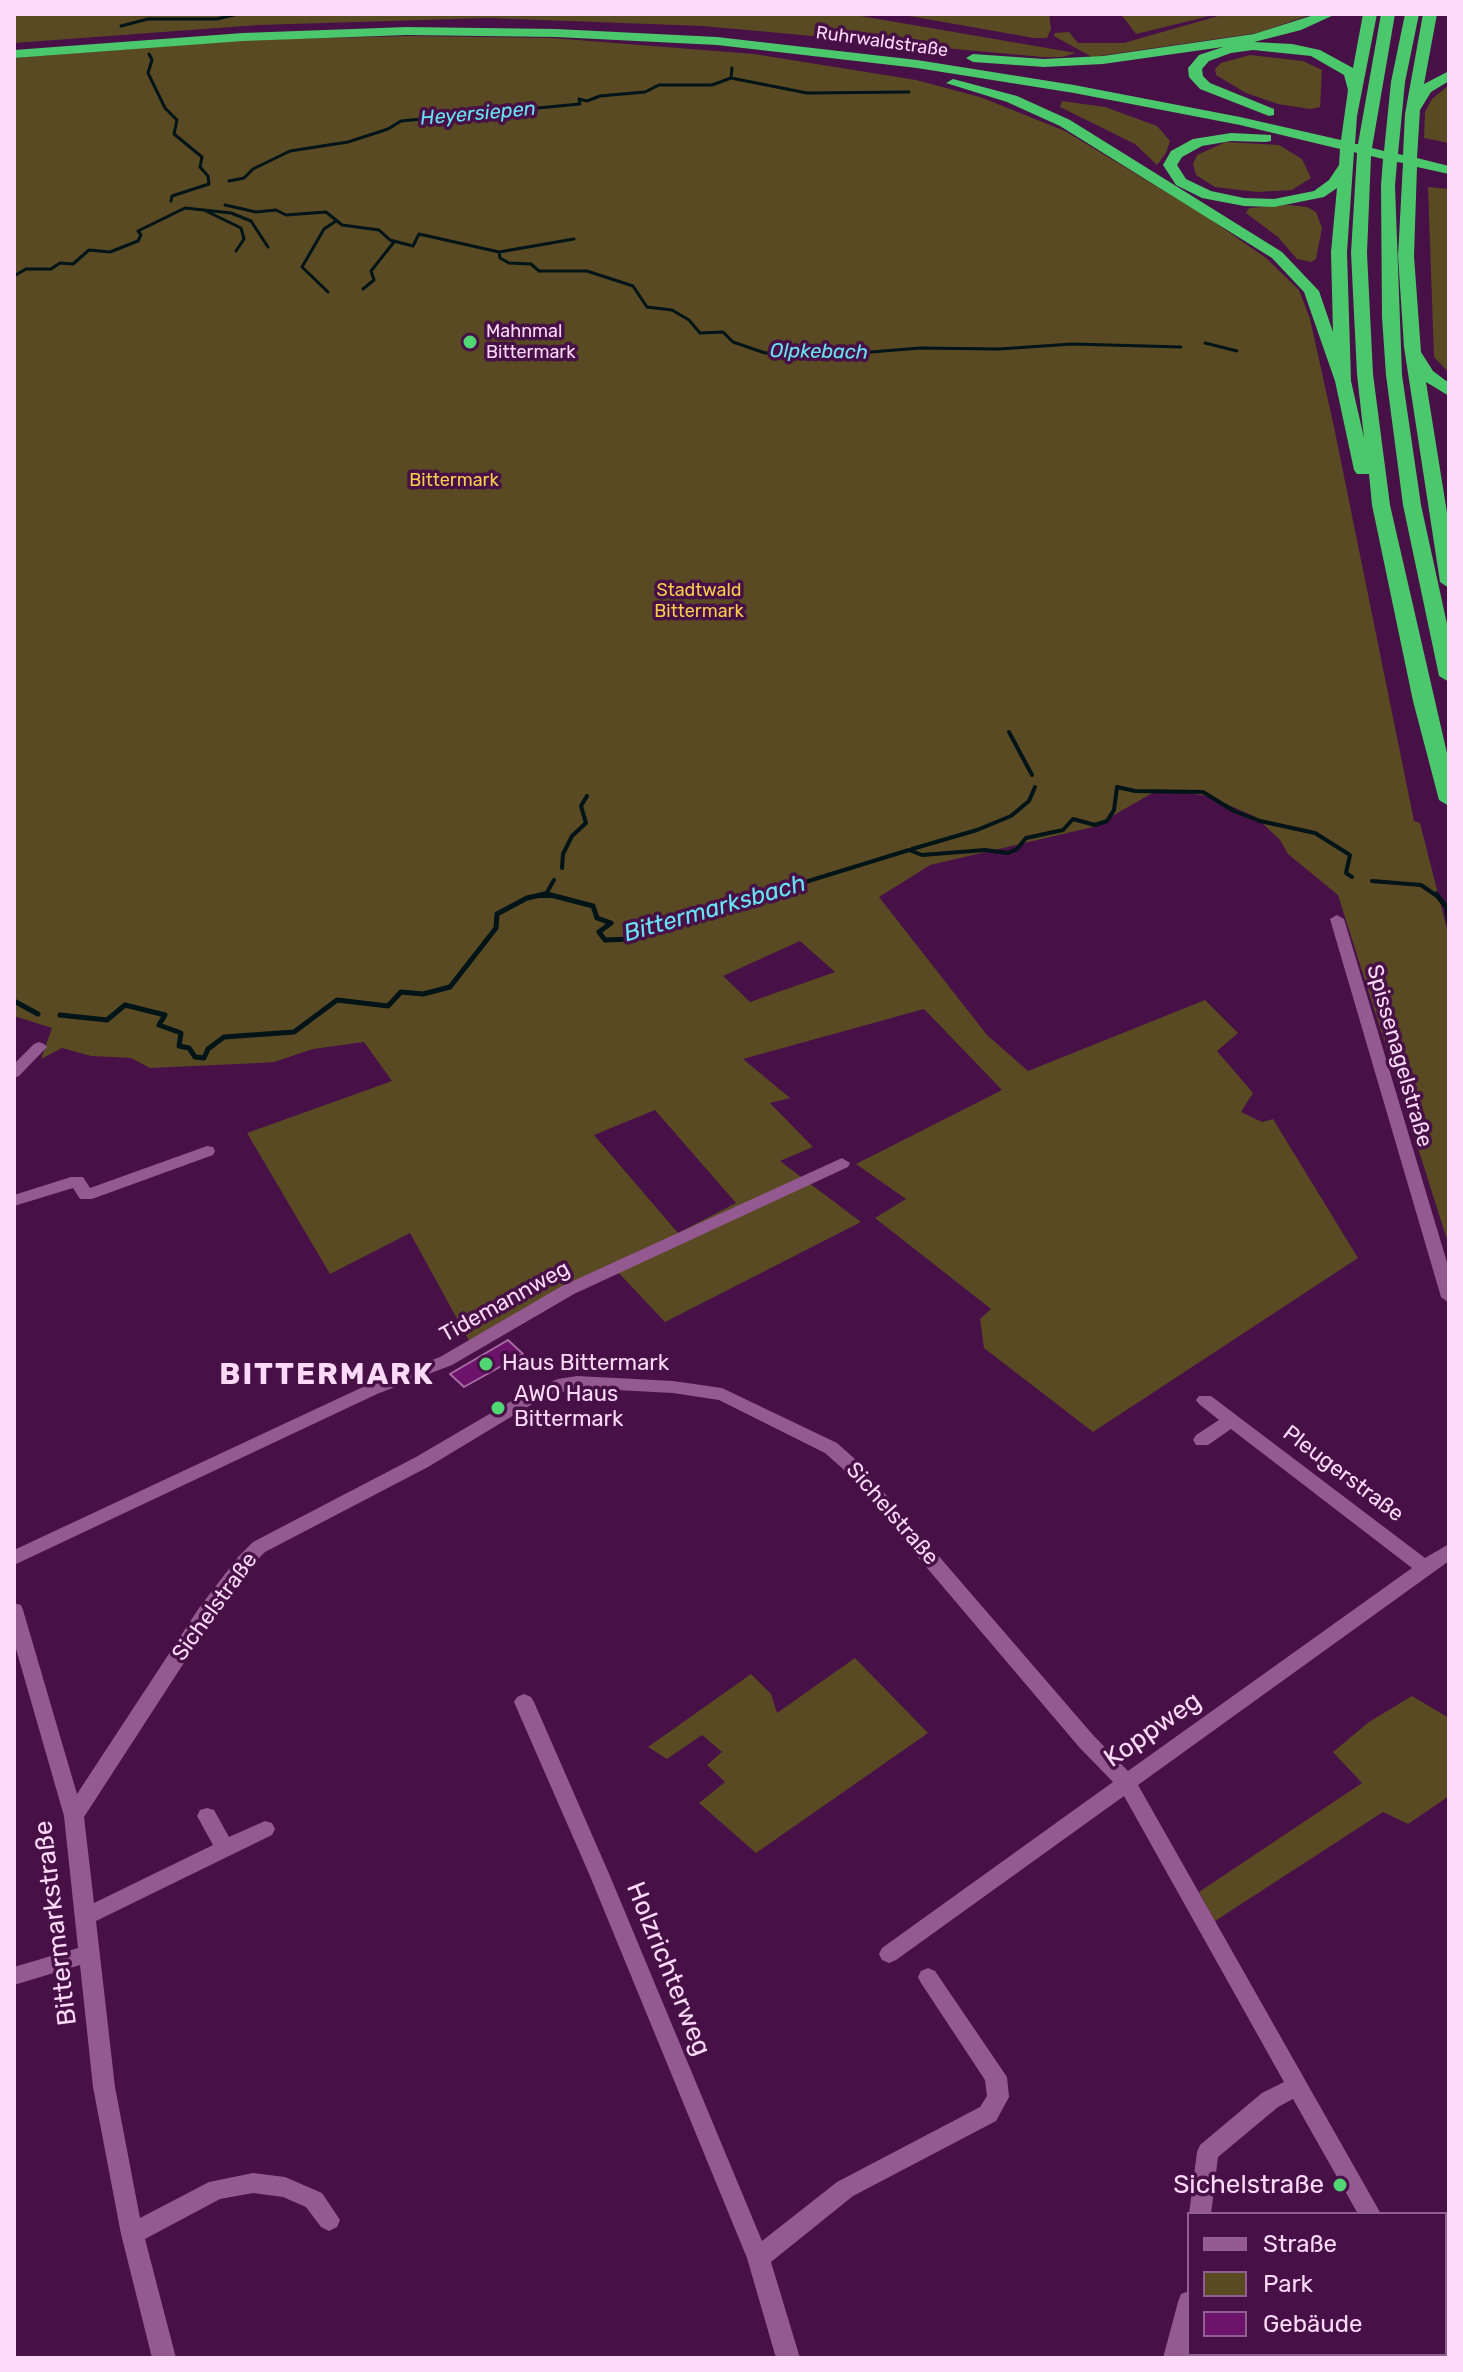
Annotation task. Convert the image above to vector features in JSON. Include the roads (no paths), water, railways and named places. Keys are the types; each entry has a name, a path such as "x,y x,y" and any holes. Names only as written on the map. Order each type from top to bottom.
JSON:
{"highway":[{"path":"14,47 203,33 359,26 531,25 679,35 751,34 1044,63 1103,60 1255,38 1329,14"},
{"path":"1343,381 1339,252 1344,166 1354,89 1370,14"},
{"path":"1388,14 1368,121 1359,253 1365,374 1381,505 1449,800"},
{"path":"1412,14 1393,123 1388,186 1388,286 1402,438 1431,602 1449,676"},
{"path":"1430,14 1412,114 1406,207 1412,347 1449,582"},
{"name":"Ruhrwaldstraße","path":"14,54 203,39 377,32 679,35 997,76 1325,136"},
{"path":"679,35 1325,136 1423,147"},
{"path":"1198,97 1275,113 1205,86 1196,77 1195,68 1204,58 1229,49 1253,46 1315,53 1341,65 1351,74 1354,89"},
{"path":"968,57 1169,92"},
{"path":"873,65 990,93 1048,114 1261,244 1291,267 1311,291 1343,381 1359,463 1381,505"},
{"path":"1412,114 1426,89 1449,75"},
{"path":"1344,166 1335,183 1319,194 1297,201 1259,203 1230,200 1197,191 1181,182 1170,165 1181,149 1219,138 1325,136 1443,169"},
{"path":"1412,347 1426,374 1449,391"},
{"path":"1443,549 1449,506"}],"street":[{"name":"Spissenagelstraße","path":"1337,919 1449,1297"},
{"path":"14,1073 39,1047"},
{"path":"14,1201 77,1181 86,1195 207,1151"},
{"name":"Tidemannweg","path":"14,1558 371,1390 446,1361 568,1290 842,1163"},
{"name":"Sichelstraße","path":"74,1816 206,1613 259,1547 422,1462 538,1393 577,1382 673,1387 722,1394 831,1448 859,1476 1086,1741 1126,1782 1369,2212"},
{"name":"Pleugerstraße","path":"1205,1400 1425,1568"},
{"path":"1202,1440 1232,1420"},
{"name":"Koppweg","path":"889,1954 1449,1551"},
{"name":"Bittermarkstraße","path":"14,1610 74,1816 104,2087 132,2234 164,2358"},
{"name":"Holzrichterweg","path":"524,1702 600,1876 758,2258 788,2358"},
{"path":"207,1816 225,1849"},
{"path":"85,1917 265,1829"},
{"path":"14,1976 88,1954"},
{"path":"758,2258 845,2189 988,2114 998,2097 996,2077 928,1977"},
{"path":"1200,2212 1208,2152 1270,2100 1296,2086"},
{"path":"132,2234 217,2189 253,2183 285,2187 314,2200 329,2220"},
{"path":"1175,2358 1187,2310"}],"waterway":[{"path":"121,26 148,19 217,19 238,14"},
{"path":"149,54 152,60 148,73 165,108 177,120 174,134 202,157 200,167 208,176 209,184 172,196 171,201"},
{"name":"Heyersiepen","path":"731,78 732,68"},
{"name":"Heyersiepen","path":"229,181 244,178 253,169 290,151 348,142 388,129 401,121 580,104 579,99 587,101 600,96 645,92 659,85 712,85 731,78"},
{"name":"Heyersiepen","path":"731,78 807,93 909,92"},
{"name":"Olpkebach","path":"225,205 256,212 276,210 286,215 326,212 342,225 379,230 390,240 413,246 419,234 499,252"},
{"name":"Olpkebach","path":"14,276 26,269 51,269 60,263 73,264 89,250 110,252 138,241 141,235 138,231 185,208 204,210"},
{"path":"204,210 231,213 251,221 268,247"},
{"path":"204,210 241,228 244,239 236,251"},
{"path":"328,292 302,267 324,229 336,221"},
{"path":"499,252 574,239"},
{"path":"363,289 374,280 371,271 394,242"},
{"name":"Olpkebach","path":"499,252 500,258 509,263 531,264 539,271 587,271 633,286 647,307 672,310 689,320 700,333 723,332 733,342 765,353 796,352 822,356 920,348 999,349 1072,344 1181,347"},
{"name":"Olpkebach","path":"1205,343 1237,351"},
{"path":"1009,732 1032,775"},
{"path":"912,849 977,830 1011,816 1029,801 1035,787"},
{"name":"Bittermarksbach","path":"761,896 909,850 922,855 985,850 1008,853 1017,849 1026,838 1063,830 1073,819 1095,825 1107,821 1114,810 1117,787 1135,791 1203,792 1234,811 1260,821 1315,833 1350,855 1346,873 1352,877"},
{"path":"562,868 563,854 572,836 586,823 581,806 587,796"},
{"path":"546,894 554,880"},
{"name":"Bittermarksbach","path":"1372,881 1421,885 1437,896"},
{"name":"Bittermarksbach","path":"536,896 545,894"},
{"name":"Bittermarksbach","path":"547,894 555,896"},
{"name":"Bittermarksbach","path":"761,896 766,894"},
{"name":"Bittermarksbach","path":"1436,894 1447,908 1449,923"},
{"name":"Bittermarksbach","path":"60,1015 107,1020 125,1005 165,1015 159,1025 181,1033 179,1046 189,1048 195,1057 204,1058 208,1049 224,1037 294,1032 337,1000 388,1006 401,992 423,994 450,987 496,928 497,914 536,896"},
{"name":"Bittermarksbach","path":"536,896 555,896"},
{"name":"Bittermarksbach","path":"555,896 593,906 597,918 611,923 599,932 605,940 632,939 761,896"},
{"name":"Bittermarksbach","path":"14,1001 38,1014"}],"place":[{"name":"Mahnmal Bittermark","path":"470,342"},
{"name":"Haus Bittermark","path":"486,1364"},
{"name":"AWO Haus Bittermark","path":"498,1408"},
{"name":"Sichelstraße","path":"1340,2185"}],"district":[{"name":"BITTERMARK","path":"327,1375"}],"park label":[{"name":"Bittermark","path":"454,481"},
{"name":"Stadtwald Bittermark","path":"699,601"}]}
